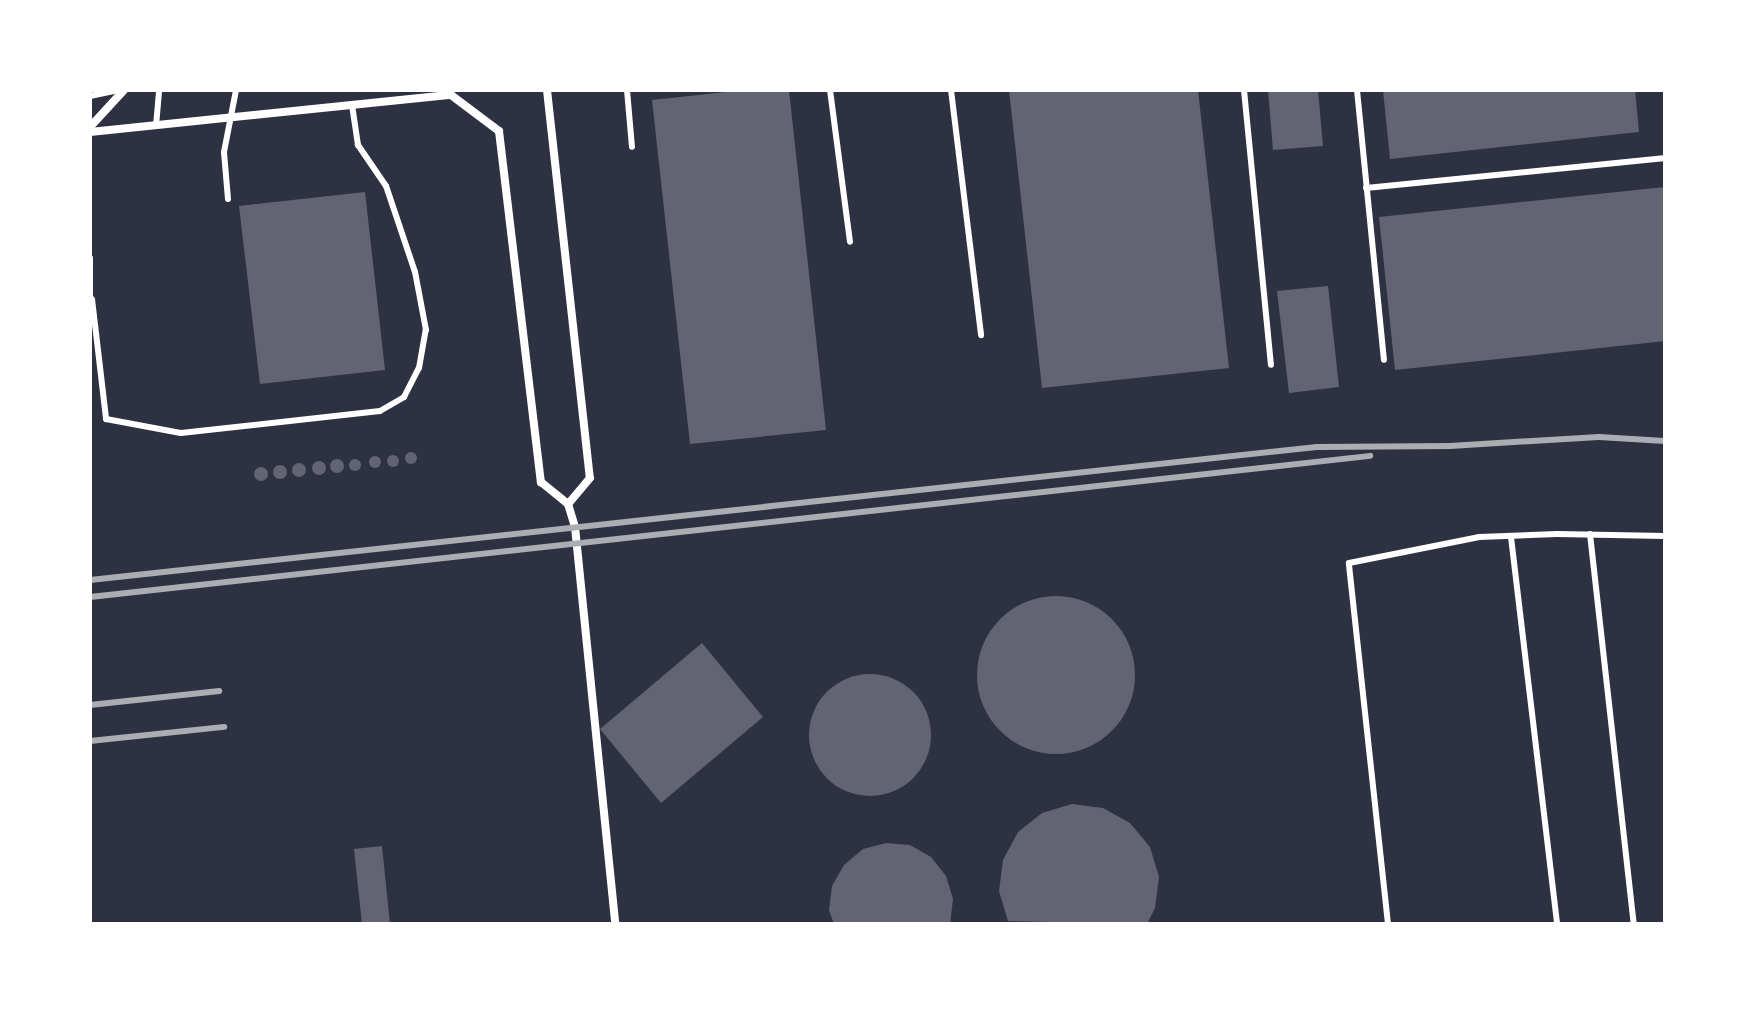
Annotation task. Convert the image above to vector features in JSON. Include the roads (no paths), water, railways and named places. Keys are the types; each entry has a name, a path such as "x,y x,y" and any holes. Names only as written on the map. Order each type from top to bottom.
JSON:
{"street":[{"path":"90,129 121,90"},
{"path":"547,90 590,478 568,504"},
{"path":"90,129 156,126 451,95 499,131 541,482 568,504 575,527 615,924"}],"lane":[{"path":"90,96 121,90"},
{"path":"156,126 159,90"},
{"path":"228,199 224,152 236,90"},
{"path":"627,90 632,147"},
{"path":"830,90 850,242"},
{"path":"951,90 981,335"},
{"path":"1244,90 1271,365"},
{"path":"1357,90 1384,360"},
{"path":"90,258 91,299 106,419 181,433 380,411 404,397 419,368 426,330 415,272 386,186 358,145 352,105"},
{"path":"1366,188 1665,158"},
{"path":"1590,534 1634,924"},
{"path":"1388,924 1349,563 1479,537 1590,534 1665,536"},
{"path":"1511,537 1557,924"}],"railway":[{"path":"90,580 1317,447 1450,446 1599,437 1665,441"},
{"path":"90,597 1370,456"},
{"path":"90,705 219,691"},
{"path":"90,741 224,727"}]}
